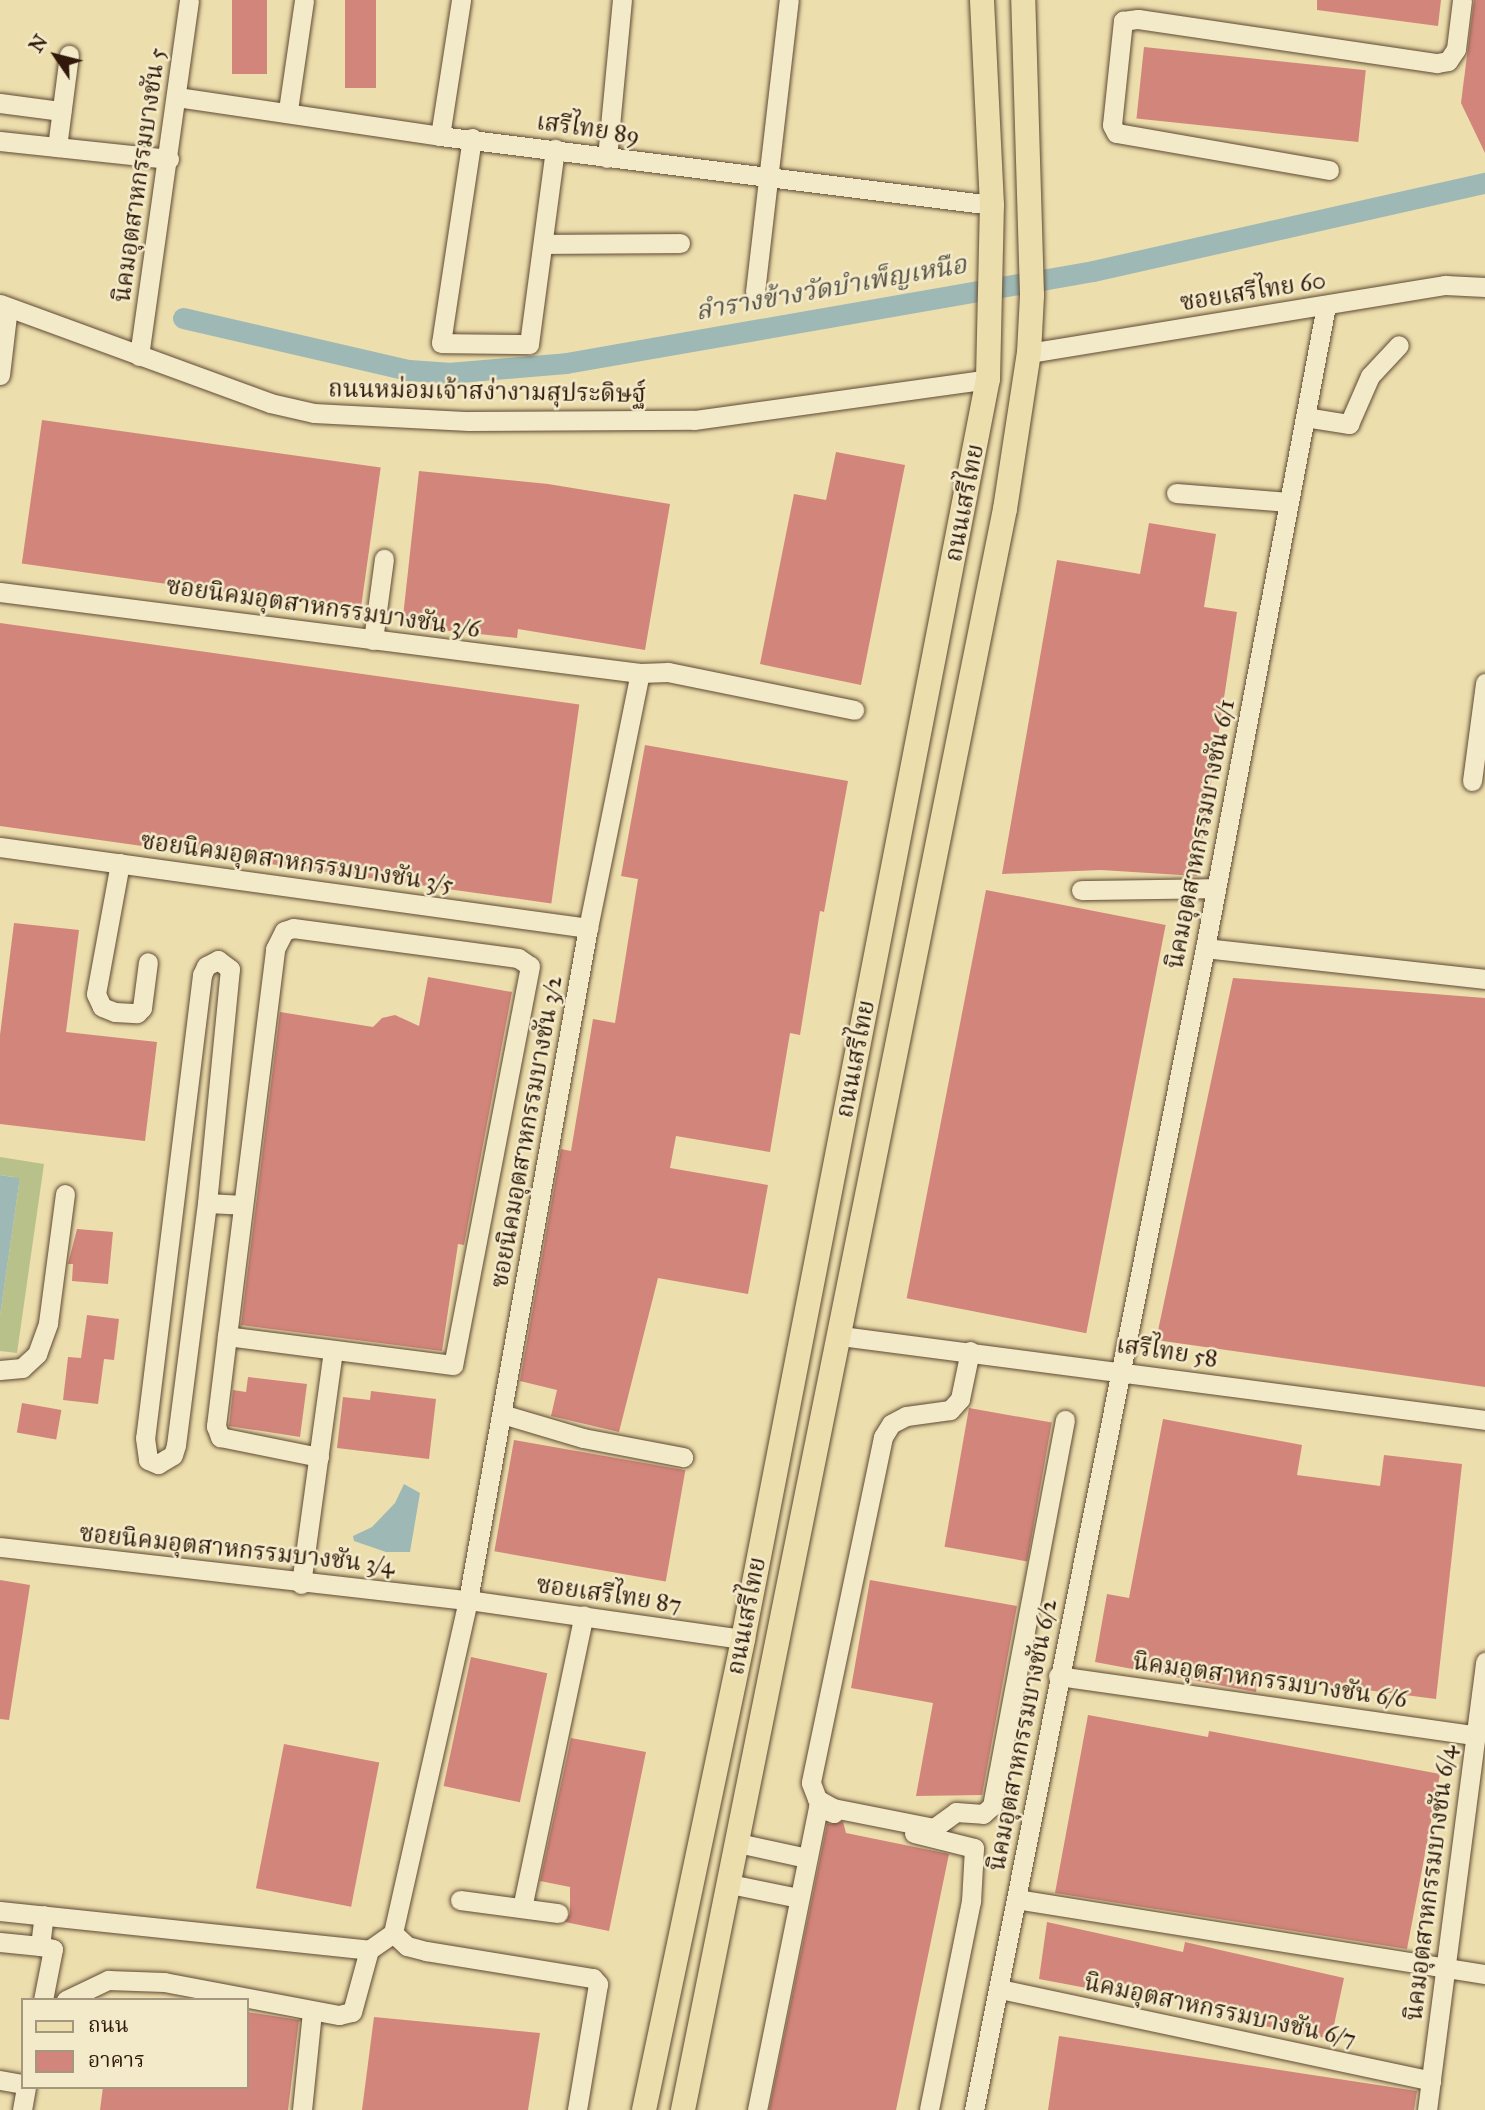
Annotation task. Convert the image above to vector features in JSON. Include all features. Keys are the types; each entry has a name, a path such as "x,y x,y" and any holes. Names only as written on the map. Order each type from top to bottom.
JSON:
{"main road":[{"name":"ถนนเสรีไทย","path":"644,2110 743,1639 988,379 992,205 982,0"},
{"name":"ถนนเสรีไทย","path":"683,2110 841,1336 1005,509 1029,353 1033,268 1023,0"},
{"path":"743,1639 777,1643"}],"street":[{"name":"นิคมอุตสาหกรรมบางชัน 5","path":"139,356 169,159 189,0"},
{"path":"288,110 304,0"},
{"path":"440,136 461,0"},
{"path":"607,158 622,0"},
{"path":"755,292 789,0"},
{"path":"1329,170 1122,138 1112,125 1121,24 1139,9 1437,63 1448,61 1456,49 1462,0"},
{"path":"57,147 69,55"},
{"name":"เสรีไทย 89","path":"177,97 288,110 440,136 992,205"},
{"path":"0,103 61,111"},
{"path":"472,138 441,343 528,344 555,149"},
{"path":"0,141 169,159"},
{"path":"543,244 680,243"},
{"name":"ซอยเสรีไทย 60","path":"1029,353 1445,285 1485,287"},
{"path":"0,374 4,306"},
{"name":"ถนนหม่อมเจ้าสง่างามสุประดิษฐ์","path":"4,306 270,403 314,412 469,421 694,420 988,379"},
{"name":"นิคมอุตสาหกรรมบางชัน 6/1","path":"1120,1370 1205,948 1326,306"},
{"path":"1305,417 1349,424 1370,376 1399,345"},
{"path":"1176,493 1289,502"},
{"path":"373,640 384,559"},
{"name":"ซอยนิคมอุตสาหกรรมบางชัน 3/6","path":"0,592 640,673 668,672 853,710"},
{"name":"ซอยนิคมอุตสาหกรรมบางชัน 3/2","path":"312,2012 352,2012 382,1943 468,1600 588,928 640,673"},
{"path":"1472,781 1485,683"},
{"name":"ซอยนิคมอุตสาหกรรมบางชัน 3/5","path":"0,847 588,928"},
{"path":"120,863 96,994 102,1007 116,1012 137,1013 142,1008 148,962"},
{"path":"1081,890 1216,888"},
{"path":"227,1336 453,1364 530,966 518,958 293,928 284,931 275,949 243,1205 216,1426 220,1437 319,1457"},
{"path":"1205,948 1485,979"},
{"path":"212,961 225,962 230,969 207,1203 176,1445 173,1455 158,1464 148,1460 144,1451 179,1162 172,1145 172,1128 181,1041 196,1024 206,967 212,961"},
{"path":"0,1370 22,1368 37,1354 48,1323 65,1194"},
{"path":"207,1203 243,1205"},
{"name":"เสรีไทย 58","path":"841,1336 1120,1370 1485,1420"},
{"path":"301,1584 333,1350"},
{"path":"970,1352 960,1399 950,1410 906,1416 891,1424 883,1437 811,1783 817,1799 833,1808 934,1828 956,1812 984,1814 992,1805 1065,1419"},
{"name":"นิคมอุตสาหกรรมบางชัน 6/2","path":"974,2110 1120,1370"},
{"path":"502,1414 583,1438 683,1457"},
{"name":"ซอยนิคมอุตสาหกรรมบางชัน 3/4","path":"0,1547 301,1584 468,1600"},
{"name":"ซอยเสรีไทย 87","path":"468,1600 743,1639"},
{"path":"522,1908 584,1615"},
{"name":"นิคมอุตสาหกรรมบางชัน 6/4","path":"1427,2110 1485,1662"},
{"name":"นิคมอุตสาหกรรมบางชัน 6/6","path":"1058,1676 1475,1735"},
{"path":"757,2110 818,1807 974,1848 971,1901 929,2110"},
{"path":"738,1843 807,1858"},
{"path":"730,1884 799,1898"},
{"path":"1017,1899 1485,1974"},
{"path":"460,1900 558,1913"},
{"path":"0,1911 382,1943 593,1979 598,1984 577,2110"},
{"path":"40,1946 44,1915"},
{"path":"0,1942 53,1949 43,1998"},
{"path":"70,1998 108,1980 164,1982 243,1998"},
{"name":"นิคมอุตสาหกรรมบางชัน 6/7","path":"1000,1989 1431,2081"},
{"path":"248,1999 312,2012 302,2110"},
{"path":"0,2080 21,2084"},
{"path":"22,2110 24,2089"}],"green space":[{"path":"0,1157 44,1164 17,1353 0,1351 0,1316 19,1184 14,1177 0,1175"}],"water":[{"path":"0,1175 19,1178 19,1184 0,1316"},
{"path":"404,1484 420,1493 410,1552 386,1552 354,1541 353,1536 372,1527 395,1503"}],"building":[{"path":"232,0 267,0 267,74 232,74"},
{"path":"345,0 376,0 376,88 345,88"},
{"path":"1317,0 1441,0 1438,26 1317,10"},
{"path":"1474,0 1485,0 1485,153 1461,103"},
{"path":"1144,47 1366,70 1358,142 1136,119"},
{"path":"42,420 381,468 360,611 22,564"},
{"path":"836,452 905,465 861,685 760,664 794,494 826,500"},
{"path":"419,471 548,484 670,504 645,650 518,629 517,638 402,626"},
{"path":"1149,523 1216,534 1204,607 1237,612 1197,876 1101,870 1002,874 1057,560 1140,574"},
{"path":"0,623 579,704 551,903 0,826"},
{"path":"645,745 848,781 824,912 820,911 800,1035 790,1033 770,1152 676,1136 670,1168 768,1185 748,1294 658,1278 619,1432 551,1416 557,1390 520,1381 561,1149 571,1151 593,1019 615,1023 638,879 621,876"},
{"path":"986,890 1166,925 1086,1333 907,1298"},
{"path":"14,923 79,930 66,1032 157,1042 145,1141 0,1124 0,1035"},
{"path":"428,977 512,992 464,1245 458,1244 442,1351 241,1325 280,1012 373,1027 382,1018 395,1015 419,1026"},
{"path":"1233,978 1485,998 1485,1387 1156,1340"},
{"path":"77,1229 113,1232 108,1284 72,1281 73,1264 68,1264"},
{"path":"87,1315 119,1319 114,1360 104,1359 98,1404 63,1400 68,1357 81,1358"},
{"path":"248,1377 307,1384 300,1437 229,1426 233,1390 246,1392"},
{"path":"371,1391 436,1399 429,1459 337,1448 343,1397 370,1400"},
{"path":"22,1403 61,1410 56,1439 17,1433"},
{"path":"969,1408 1052,1423 1027,1561 945,1547"},
{"path":"1163,1419 1302,1445 1297,1475 1380,1486 1384,1455 1462,1464 1436,1699 1259,1676 1256,1692 1095,1662 1107,1594 1129,1598"},
{"path":"514,1440 685,1470 666,1581 494,1551"},
{"path":"0,1580 30,1585 9,1720 0,1719"},
{"path":"870,1580 1017,1606 982,1795 916,1796 933,1703 851,1688"},
{"path":"471,1657 547,1673 520,1802 444,1786"},
{"path":"1088,1715 1208,1737 1209,1731 1440,1774 1407,1949 1055,1893"},
{"path":"571,1738 646,1752 609,1931 565,1922 570,1914 570,1887 540,1881"},
{"path":"284,1744 379,1763 351,1907 256,1888"},
{"path":"843,1822 846,1833 949,1854 896,2110 769,2110 827,1824"},
{"path":"1047,1922 1183,1952 1185,1942 1344,1978 1331,2039 1264,2026 1266,2017 1153,1990 1150,2000 1039,1979"},
{"path":"248,2012 299,2020 288,2110 100,2110 103,2089 248,2089"},
{"path":"374,2017 540,2033 528,2110 362,2110"},
{"path":"1059,2036 1417,2091 1414,2110 1048,2110"}],"waterway":[{"name":"ลำรางข้างวัดบำเพ็ญเหนือ","path":"183,318 409,370 448,373 566,363 1093,271 1485,183"}]}
